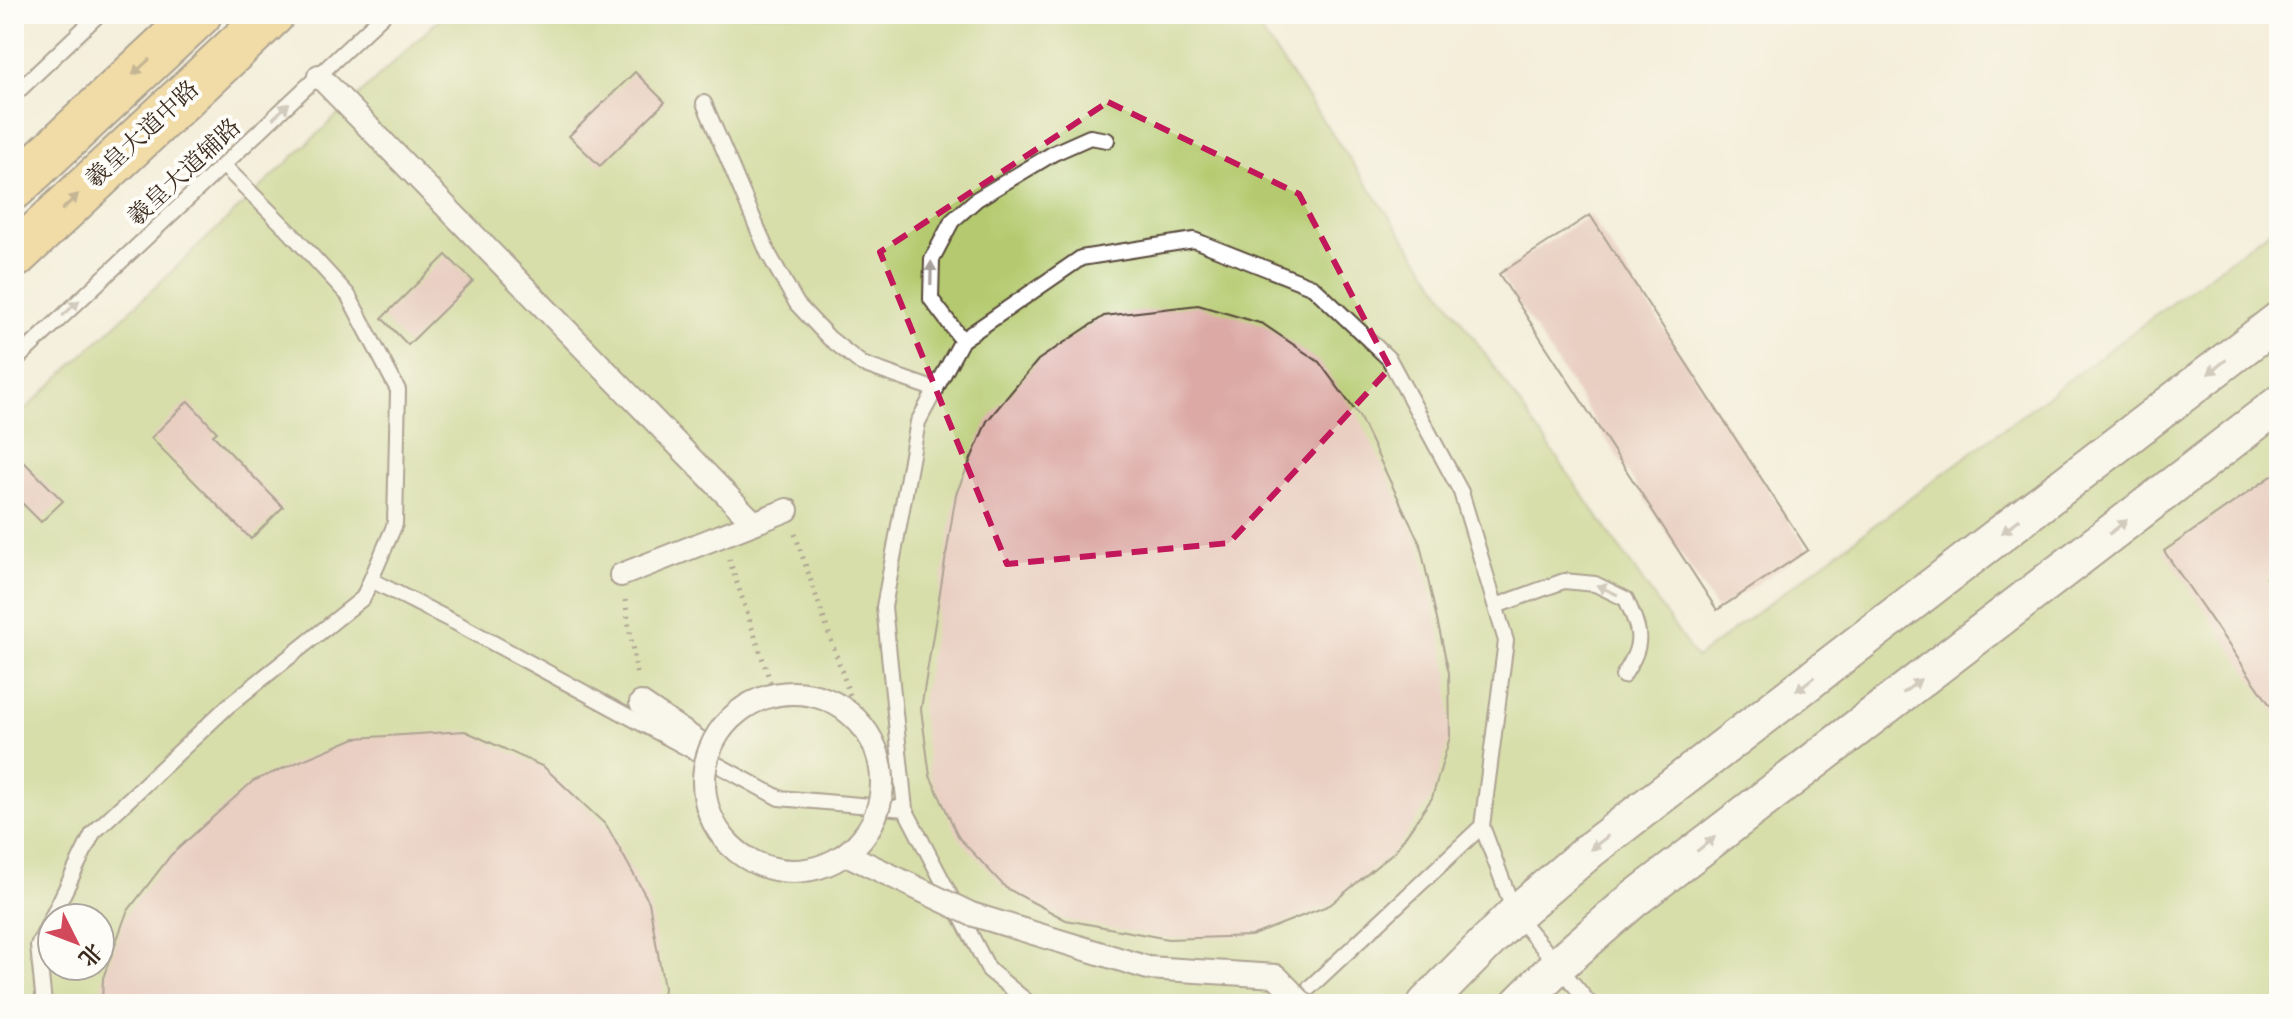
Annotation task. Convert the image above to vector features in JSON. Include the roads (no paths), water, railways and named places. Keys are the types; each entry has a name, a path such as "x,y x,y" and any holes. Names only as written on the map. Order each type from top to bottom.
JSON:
{"main road":[{"name":"羲皇大道中路","path":"14,187 199,14"},
{"name":"羲皇大道中路","path":"14,256 272,14"}],"street":[{"path":"319,76 754,523"},
{"path":"1426,1004 1515,914 1590,850 2279,320"},
{"path":"1519,1004 1557,966 1633,900 2279,404"},
{"path":"621,575 787,510"},
{"path":"804,692 834,701 858,719 875,744 883,773 880,804 868,832 846,854 821,867 792,872 763,867 738,853 718,832 706,806 703,777 709,749 724,724 746,705 774,693 804,692"},
{"path":"641,703 709,749"},
{"path":"846,854 971,914 1148,968 1276,976 1303,1004"}],"lane":[{"path":"14,95 99,14"},
{"name":"羲皇大道辅路","path":"14,362 384,14"},
{"path":"704,103 768,253 797,304 829,338 862,364 936,390"},
{"path":"962,340 931,299 932,259 952,221 977,199 1054,153 1090,137 1107,140"},
{"path":"44,1004 38,946 93,833 228,706 363,598 395,524 398,390 348,295 223,165"},
{"path":"1030,1004 989,970 905,809 884,607 918,422 962,340 1081,258 1194,240 1313,287 1389,359 1461,492 1506,641 1482,826 1515,914 1590,1004"},
{"path":"371,580 489,640 779,798 905,809"},
{"path":"1496,606 1564,581 1595,584 1626,599 1641,632 1636,657 1623,676"},
{"path":"1292,1004 1482,826"}]}
